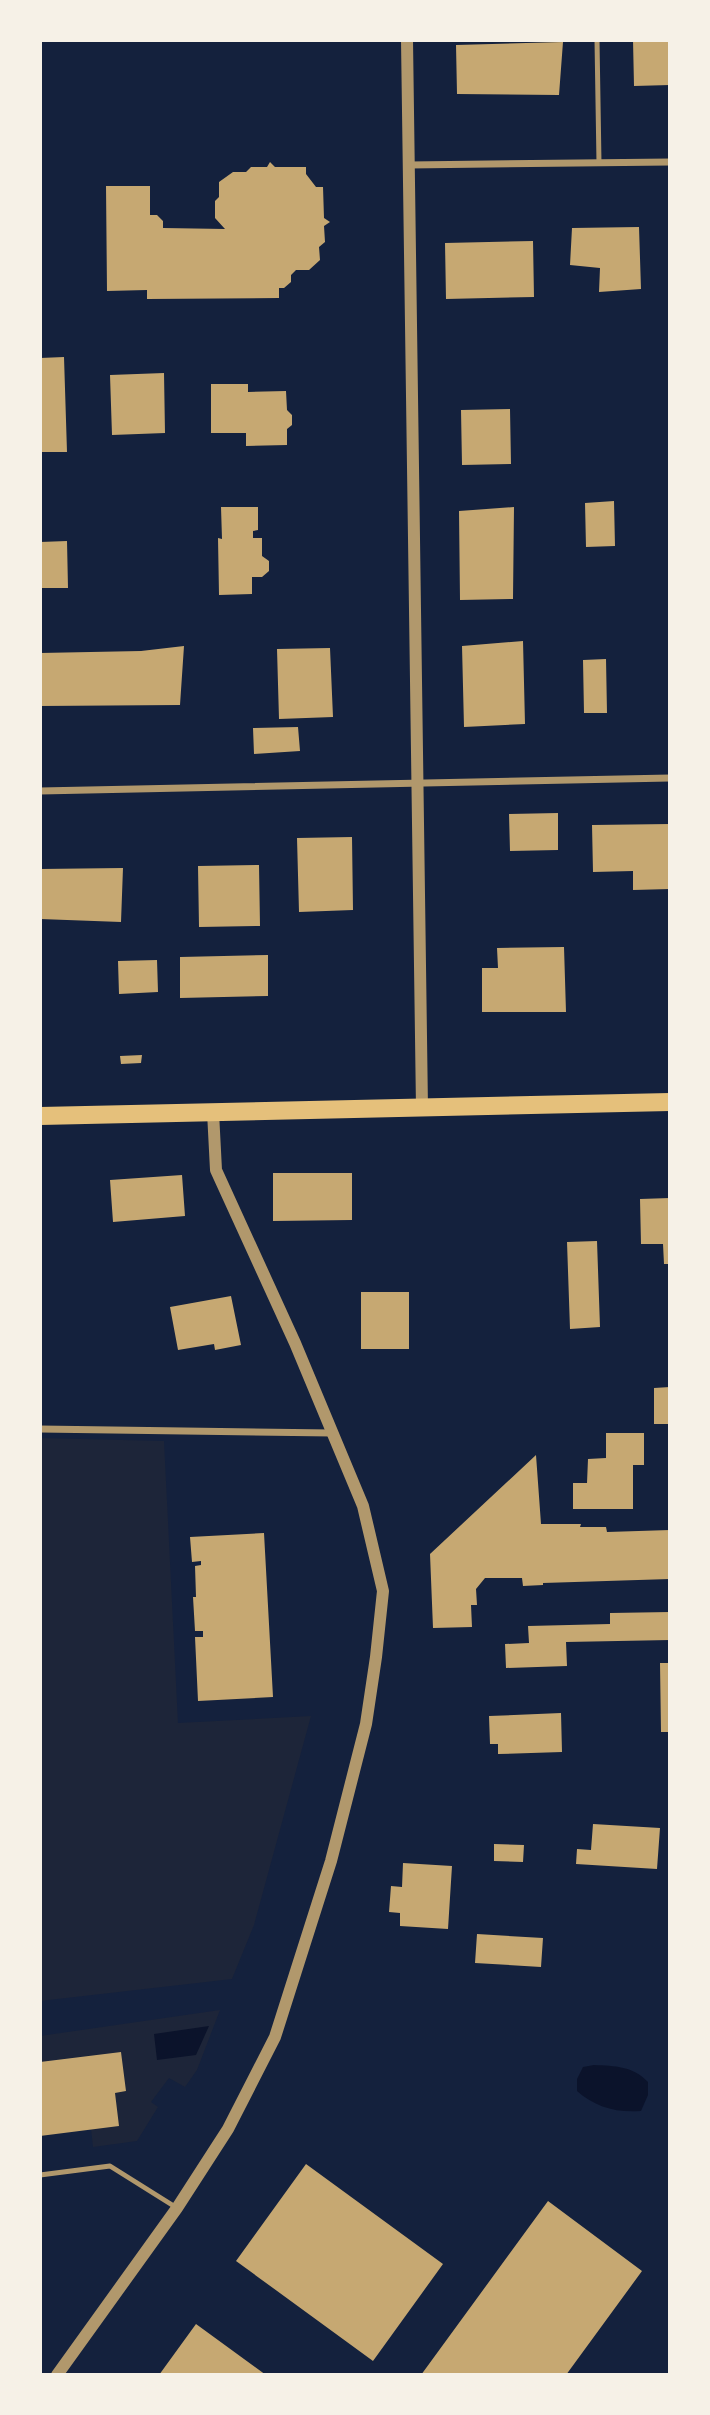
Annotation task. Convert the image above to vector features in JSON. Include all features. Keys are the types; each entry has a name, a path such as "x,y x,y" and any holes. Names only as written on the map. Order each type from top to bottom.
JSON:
{"main road":[{"path":"40,1116 670,1102"}],"street":[{"path":"407,40 422,1108"},
{"path":"409,165 670,162"},
{"path":"40,791 670,778"},
{"path":"57,2375 177,2208 228,2129 275,2037 331,1861 366,1724 376,1657 383,1591 363,1506 295,1343 216,1170 213,1112"},
{"path":"40,1429 332,1433"}],"lane":[{"path":"597,40 599,163"},
{"path":"40,2175 110,2166 177,2208"}],"shaded area":[{"path":"40,1438 164,1441 178,1723 311,1716 254,1925 232,1979 40,2001"},
{"path":"220,2010 197,2070 185,2087 169,2078 151,2102 158,2107 137,2141 93,2147 91,2129 115,2093 126,2091 121,2052 40,2062 40,2036"},
{"path":"209,2026 196,2055 157,2060 154,2034"},
{"path":"594,2065 630,2070 648,2082 648,2095 641,2111 606,2108 577,2091 577,2079 583,2067"}],"building":[{"path":"633,40 670,40 670,85 634,86"},
{"path":"563,42 559,95 457,94 456,45"},
{"path":"270,162 275,167 306,167 306,174 316,187 323,187 324,218 330,222 324,226 325,242 319,247 320,260 309,270 296,270 291,275 291,282 284,288 279,288 279,298 147,299 147,290 107,291 106,186 150,186 150,215 157,215 163,221 163,228 225,229 215,218 219,182 233,172 246,172 251,167 267,167"},
{"path":"639,227 641,289 599,292 600,268 570,265 572,228"},
{"path":"533,241 534,297 446,299 445,243"},
{"path":"64,357 67,452 40,452 40,358"},
{"path":"164,373 165,433 112,435 110,375"},
{"path":"211,384 248,384 248,392 286,391 287,410 292,415 292,425 287,429 287,445 246,446 246,433 211,433"},
{"path":"510,409 511,464 462,465 461,410"},
{"path":"614,501 615,546 586,547 585,503"},
{"path":"221,507 258,507 258,530 253,531 253,538 262,538 262,556 269,561 269,571 262,577 252,577 252,594 219,595 218,538 222,539"},
{"path":"514,507 513,599 460,600 459,511"},
{"path":"67,541 68,588 40,588 40,542"},
{"path":"523,641 525,724 464,727 462,646"},
{"path":"184,646 180,705 40,706 40,653 141,651"},
{"path":"330,648 333,717 279,719 277,649"},
{"path":"606,659 607,713 584,713 583,660"},
{"path":"298,727 300,751 254,754 253,728"},
{"path":"558,813 558,850 510,851 509,814"},
{"path":"670,824 670,889 633,890 633,871 593,872 592,825"},
{"path":"352,837 353,910 299,912 297,838"},
{"path":"259,865 260,926 199,927 198,866"},
{"path":"123,868 121,922 40,919 40,869"},
{"path":"564,947 566,1012 482,1012 482,968 498,968 497,948"},
{"path":"268,955 268,996 180,998 180,957"},
{"path":"157,960 158,992 119,994 118,961"},
{"path":"142,1055 141,1063 121,1064 120,1056"},
{"path":"273,1173 352,1173 352,1220 273,1221"},
{"path":"182,1175 185,1216 113,1222 110,1180"},
{"path":"670,1198 670,1264 664,1264 663,1244 641,1244 640,1199"},
{"path":"597,1241 600,1327 570,1329 567,1242"},
{"path":"361,1292 409,1292 409,1349 361,1349"},
{"path":"231,1296 241,1345 215,1350 214,1344 178,1350 170,1307"},
{"path":"670,1387 670,1424 654,1424 654,1388"},
{"path":"606,1433 644,1433 644,1465 633,1465 633,1509 573,1509 573,1483 587,1483 588,1459 606,1458"},
{"path":"536,1455 541,1524 606,1527 607,1532 670,1530 670,1579 523,1586 522,1578 485,1578 476,1589 477,1605 471,1605 472,1627 433,1628 430,1554"},
{"path":"264,1533 273,1697 198,1701 195,1637 203,1637 203,1631 195,1631 193,1597 196,1597 195,1566 201,1565 201,1561 192,1562 190,1537"},
{"path":"670,1612 670,1640 566,1642 567,1666 506,1668 505,1644 529,1643 528,1626 610,1624 610,1613"},
{"path":"660,1663 670,1663 670,1732 661,1732"},
{"path":"561,1713 562,1752 498,1754 498,1744 490,1744 489,1716"},
{"path":"593,1824 660,1828 657,1869 576,1864 577,1849 591,1850"},
{"path":"494,1844 524,1845 523,1862 494,1861"},
{"path":"403,1863 452,1866 448,1929 400,1926 400,1913 389,1912 391,1886 402,1887"},
{"path":"477,1934 543,1938 541,1967 475,1963"},
{"path":"121,2052 126,2091 115,2093 119,2126 40,2136 40,2062"},
{"path":"306,2164 443,2264 373,2361 236,2261"},
{"path":"548,2201 642,2271 566,2375 421,2375"},
{"path":"196,2324 266,2375 159,2375"}]}
